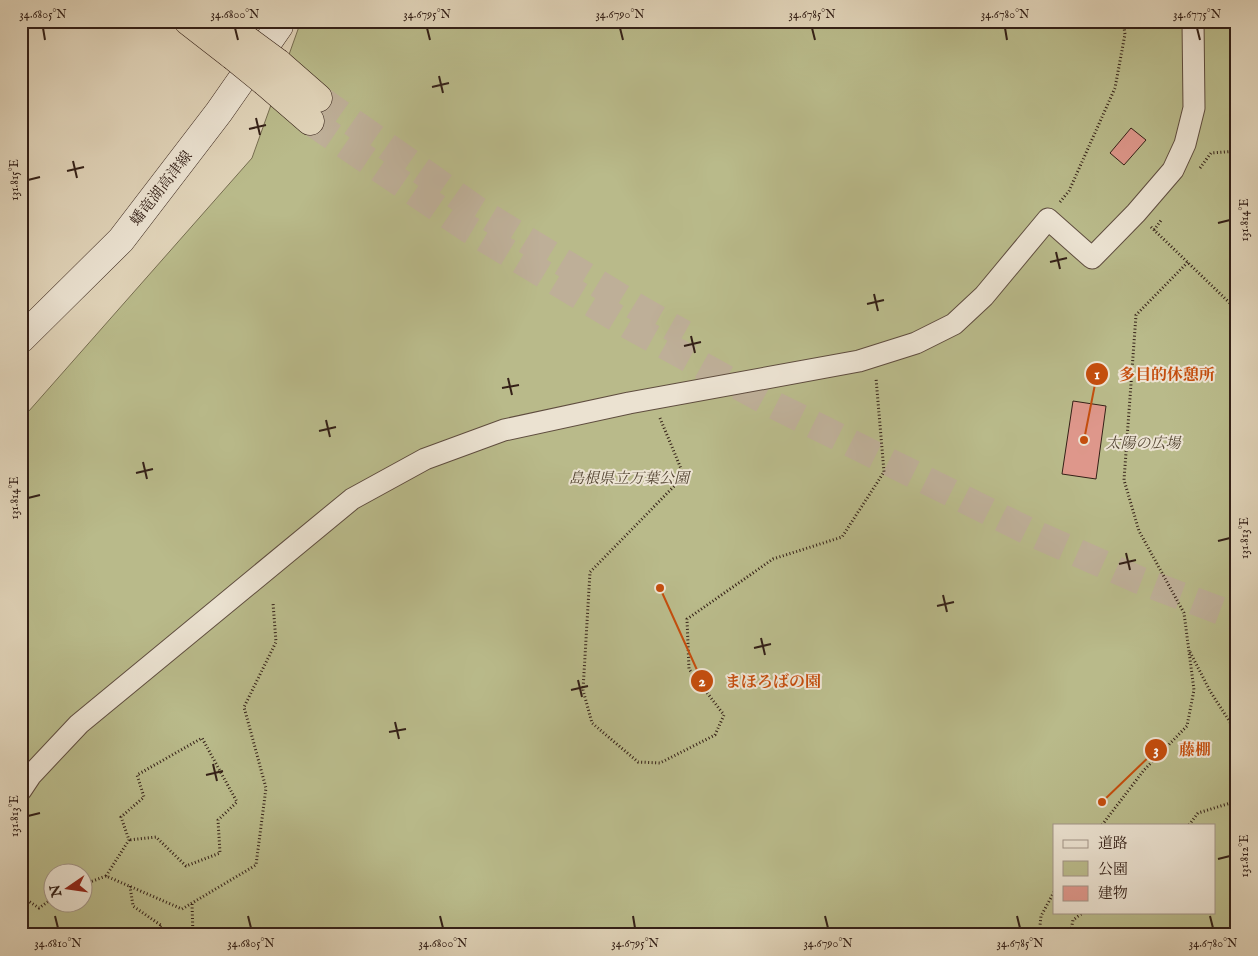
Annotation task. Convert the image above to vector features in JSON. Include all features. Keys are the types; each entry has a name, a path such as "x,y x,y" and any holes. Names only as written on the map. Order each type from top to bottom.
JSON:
{"highway":[{"path":"188,21 239,47 314,109"},
{"path":"221,21 239,47"}],"main road":[{"name":"蟠竜湖高津線","path":"21,339 121,240 219,112 279,26 280,21"}],"street":[{"path":"21,790 30,775 79,724 352,499 425,459 504,430 629,403 860,361 916,343 954,324 984,296 1048,219 1092,258 1136,213 1173,170 1185,144 1194,108 1193,21"}],"path":[{"path":"1048,219 1069,191 1115,88 1125,34 1123,21"},
{"path":"1136,213 1237,310"},
{"path":"1103,824 1144,770 1187,726 1194,690 1184,613 1139,531 1124,480 1136,315 1188,262"},
{"path":"659,414 684,476 590,572 583,690 592,723 638,762 660,763 715,735 724,714 689,669 687,619 772,559 842,537 884,472 876,377"},
{"path":"106,876 182,909 256,865 266,788 244,707 276,642 273,603"},
{"path":"1189,650 1210,691 1237,734"},
{"path":"92,881 106,876 130,840 156,837 186,866 220,854 218,820 237,802 202,738 137,775 144,797 122,817 130,840"},
{"path":"1190,824 1198,813 1237,801"},
{"path":"130,886 133,906 162,926 149,935"},
{"path":"1039,935 1041,916 1053,894"},
{"path":"21,896 39,908 42,906"},
{"path":"192,904 192,935"},
{"path":"1070,935 1073,920 1081,914"}],"green space":[{"name":"島根県立万葉公園","path":"301,21 1237,21 1237,935 21,935 21,420 252,158"}],"building":[{"path":"1131,128 1146,140 1124,165 1110,153"},
{"path":"1073,401 1106,406 1096,479 1062,474"}],"tunnel":[{"path":"318,98 477,210 684,334"},
{"path":"310,121 467,228 630,326 768,402 1028,531 1139,580 1237,617"}],"place":[{"name":"多目的休憩所","path":"1084,440"},
{"name":"まほろばの園","path":"660,588"},
{"name":"藤棚","path":"1102,802"}],"park label":[{"name":"太陽の広場","path":"1143,443"}]}
